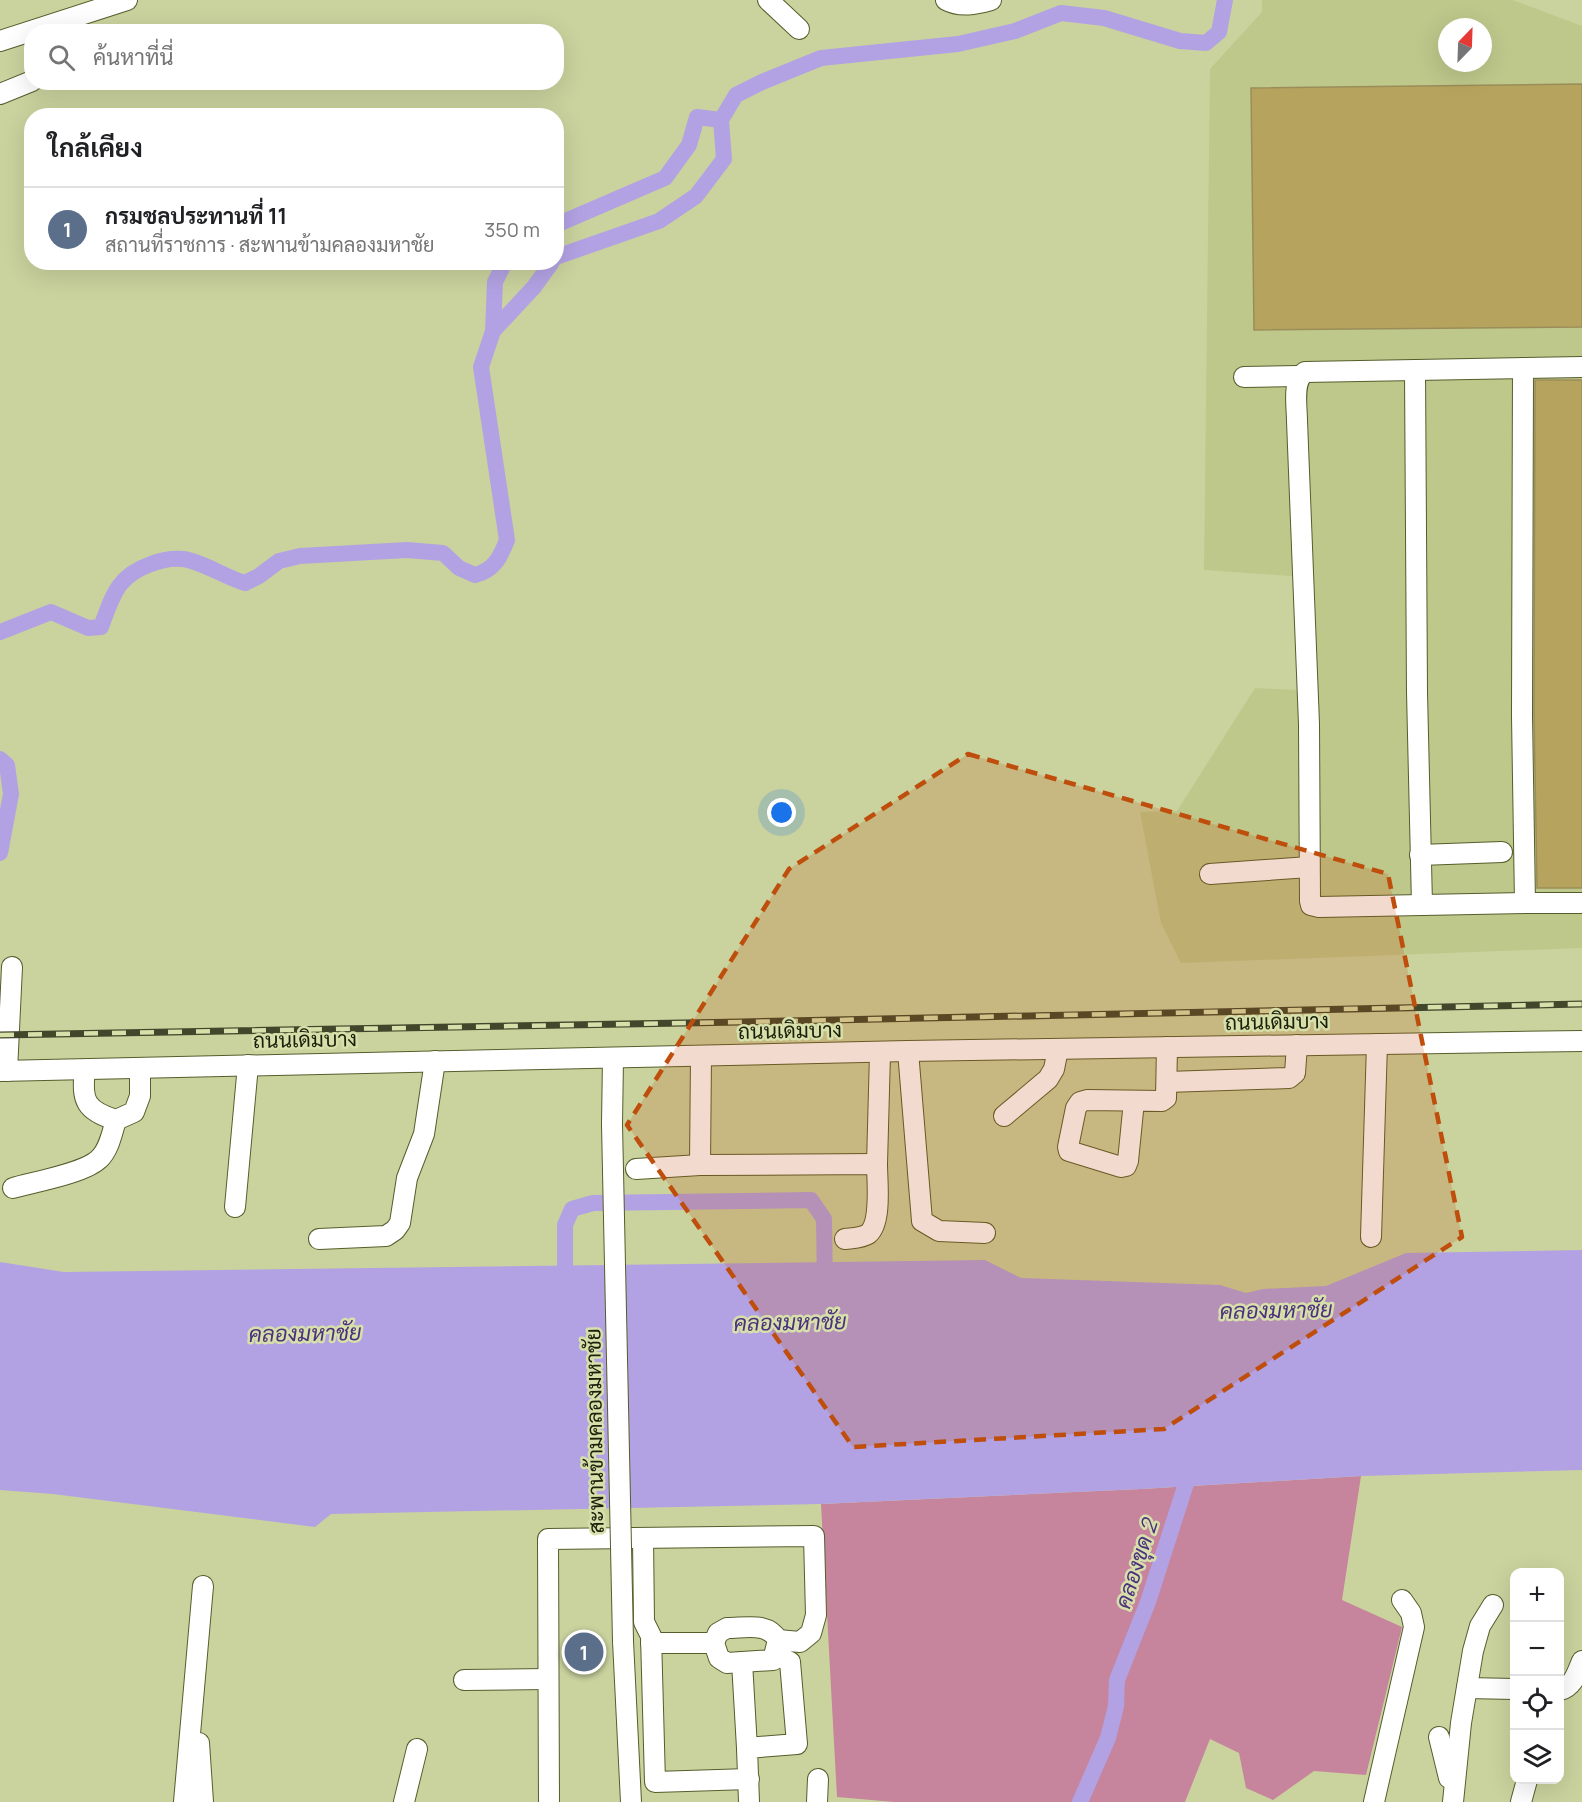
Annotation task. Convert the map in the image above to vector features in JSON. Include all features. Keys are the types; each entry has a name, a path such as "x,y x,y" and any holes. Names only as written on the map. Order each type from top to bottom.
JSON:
{"street":[{"path":"53,24 127,0"},
{"path":"768,0 800,29"},
{"path":"946,0 953,4 965,5 992,0"},
{"path":"0,41 24,33"},
{"path":"0,94 24,84"},
{"path":"1244,377 1299,376 1305,372 1582,368"},
{"path":"1523,369 1522,716 1525,903"},
{"path":"1415,370 1422,905"},
{"path":"1299,376 1297,421 1309,724 1311,905 1319,907 1582,903"},
{"path":"1420,855 1502,852"},
{"path":"1210,874 1309,867"},
{"path":"3,1071 12,968"},
{"name":"ถนนเดิมบาง","path":"3,1071 1058,1049 1582,1041"},
{"path":"1371,1237 1377,1044"},
{"path":"1167,1082 1289,1078 1295,1073 1297,1045"},
{"path":"1134,1101 1162,1101 1166,1098 1167,1047"},
{"path":"1004,1116 1048,1079 1054,1069 1058,1049"},
{"path":"908,1052 922,1221 939,1231 984,1233"},
{"path":"845,1239 867,1234 876,1222 880,1053"},
{"path":"700,1165 701,1056"},
{"name":"สะพานข้ามคลองมหาชัย","path":"613,1059 612,1124 623,1641 631,1802"},
{"path":"319,1239 386,1236 400,1223 407,1178 424,1134 435,1061"},
{"path":"235,1207 248,1065"},
{"path":"85,1070 82,1091 90,1107 103,1116 116,1120 134,1112 141,1096 140,1068"},
{"path":"13,1188 86,1167 99,1160 106,1150 116,1120"},
{"path":"636,1169 700,1165 878,1164"},
{"path":"549,1802 548,1539 814,1536 816,1615 811,1633 800,1642 777,1647"},
{"path":"643,1538 644,1622 651,1636 655,1782 749,1779"},
{"path":"184,1802 203,1586"},
{"path":"1374,1802 1414,1627 1411,1613 1402,1600"},
{"path":"1453,1802 1461,1723 1473,1651 1480,1626 1493,1605"},
{"path":"727,1628 764,1628 774,1632 777,1647 773,1660 727,1663 719,1658 714,1642 718,1633 727,1628"},
{"path":"651,1643 714,1642"},
{"path":"747,1748 797,1744 790,1662 777,1647"},
{"path":"1564,1689 1572,1682 1582,1661"},
{"path":"742,1662 750,1802"},
{"path":"203,1802 199,1741 208,1675"},
{"path":"464,1680 548,1679"},
{"path":"1467,1688 1510,1689"},
{"path":"1439,1737 1449,1778 1455,1780"},
{"path":"404,1802 417,1749"},
{"path":"818,1779 818,1802"},
{"path":"1521,1802 1526,1784"}],"highlighted area":[{"path":"968,754 1388,874 1462,1237 1164,1429 853,1447 627,1125 789,869"}],"shaded area":[{"path":"1262,0 1513,0 1582,26 1582,948 1181,963 1161,923 1140,812 1177,811 1255,688 1298,690 1304,577 1204,570 1210,69 1262,12"},
{"path":"1361,1476 1342,1600 1402,1627 1366,1775 1314,1771 1273,1800 1246,1788 1239,1753 1210,1739 1185,1802 894,1802 837,1797 821,1504"}],"water":[{"name":"คลองมหาชัย","path":"1582,1250 1582,1470 1361,1476 821,1504 331,1514 315,1527 53,1494 0,1490 0,1262 64,1272 985,1260 1021,1278 1220,1285 1246,1293 1263,1289 1326,1286 1406,1253"}],"building":[{"path":"1582,84 1582,327 1254,330 1251,88"},
{"path":"1535,380 1582,380 1582,888 1537,888 1534,713"}],"waterway":[{"path":"564,254 659,221 696,196 724,159 721,120 736,95 821,58 958,44 1015,31 1061,13 1104,18 1180,41 1206,43 1219,32 1225,0"},
{"path":"564,222 665,178 689,145 697,117 721,120"},
{"path":"0,632 51,612 88,628 101,627 113,596 123,581 140,569 163,560 191,561 245,583 279,561 300,556 407,550 443,553 459,568 475,575 487,570 499,558 507,540 481,367 493,331 495,282 501,270"},
{"path":"493,331 534,287 546,270"},
{"path":"0,759 7,765 11,794 0,853"},
{"path":"565,1286 565,1225 572,1209 593,1203 811,1200 824,1219 825,1285"},
{"name":"คลองขุด 2","path":"1080,1802 1108,1738 1116,1706 1117,1680 1148,1602 1192,1465"}],"railway":[{"path":"0,1035 1582,1004"}],"place":[{"name":"กรมชลประทานที่ 11","path":"584,1652"}]}
